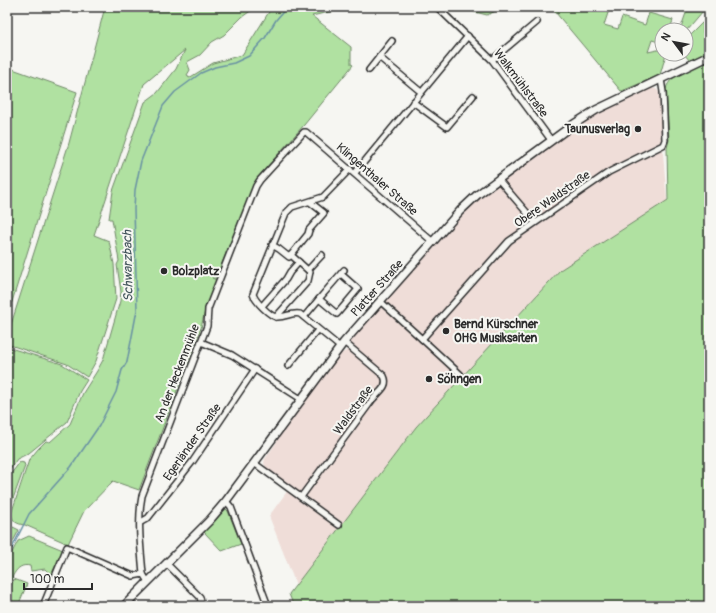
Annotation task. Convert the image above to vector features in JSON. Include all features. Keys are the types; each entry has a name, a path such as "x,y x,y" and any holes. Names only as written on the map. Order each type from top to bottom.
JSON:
{"main road":[{"name":"Platter Straße","path":"124,606 226,501 342,345 469,202 498,179 596,110 709,56"}],"street":[{"name":"Walkmühlstraße","path":"437,7 492,60 552,140"},
{"path":"492,60 537,22"},
{"path":"354,173 468,36"},
{"path":"369,70 392,41"},
{"path":"379,57 421,92"},
{"name":"Obere Waldstraße","path":"422,339 509,241 613,169 663,145 665,140 661,79"},
{"path":"413,102 447,127 473,96"},
{"name":"Klingenthaler Straße","path":"306,132 350,168 433,242"},
{"name":"An der Heckenmühle","path":"143,574 140,522 142,496 207,326 208,309 256,186 306,132"},
{"path":"276,318 254,298 254,291 286,212 292,207 323,197 350,168"},
{"path":"498,179 535,222"},
{"path":"291,256 308,234 309,230 324,213 310,202"},
{"path":"272,245 280,249 289,257 291,256 310,272 308,281 276,318"},
{"path":"308,270 322,255"},
{"path":"262,306 286,279 298,262"},
{"path":"276,318 295,313 300,314 304,318 319,299 343,272 358,289 337,314 319,299"},
{"path":"380,301 460,374"},
{"name":"Waldstraße","path":"301,497 373,399 386,385 384,376 342,345 318,330 304,318"},
{"path":"288,366 318,330"},
{"path":"201,342 228,352 301,399"},
{"name":"Egerländer Straße","path":"140,522 148,518 186,471 255,369"},
{"path":"254,463 339,525"},
{"path":"226,501 231,507 268,606"},
{"path":"43,606 67,547 133,576 143,574 148,582"},
{"path":"166,563 200,597 202,606"}],"shaded area":[{"path":"651,88 656,89 659,92 663,137 660,143 663,154 667,201 560,270 416,427 296,585 269,516 291,486 266,468 264,463 282,431 338,355 346,351 351,345 350,340 435,243 480,197 589,118 613,105"}],"green space":[{"path":"105,7 256,7 242,17 224,35 212,42 200,55 187,62 190,70 187,75 189,78 213,63 242,55 272,7 344,7 312,16 351,47 351,64 353,65 304,125 257,178 216,278 212,278 216,280 206,306 201,328 139,490 113,481 84,511 68,544 14,521 11,514 29,460 46,441 50,442 70,424 83,393 103,360 120,301 121,292 117,265 119,261 112,219 109,219 113,191 145,102 157,93 176,69 185,50 144,84 94,235 109,241 114,264 116,299 96,361 87,377 67,364 7,344 7,337 69,143"},
{"path":"455,7 505,7 487,15"},
{"path":"551,7 610,7 604,25 618,29 622,17 645,25 649,13 673,20 672,22 654,22 654,41 652,40 648,52 654,51 654,62 664,62 660,75 621,91"},
{"path":"678,7 709,7 709,15 703,11 694,22 683,22 686,13"},
{"path":"703,22 703,33 709,37 709,52 694,59 694,31"},
{"path":"709,60 709,606 297,606 296,603 293,604 289,594 416,427 560,270 668,200 667,148 669,140 666,89 668,84 677,75"},
{"path":"7,67 77,92 7,318"},
{"path":"7,347 62,364 87,380 80,391 67,422 29,453 17,459 7,473"},
{"path":"20,462 24,463 25,466 7,515 7,479"},
{"path":"226,509 241,544 222,551 204,532"},
{"path":"13,527 19,530 7,553 7,530"},
{"path":"29,536 63,550 51,575 45,569 31,571 30,566 21,567 14,573 7,591 7,562 18,541"},
{"path":"14,579 27,584 18,606 7,606 7,595"}],"waterway":[{"name":"Schwarzbach","path":"7,558 29,514 71,467 99,426 116,392 122,370 127,362 137,310 134,209 135,190 141,161 163,106 175,92 201,73 215,67 234,63 249,56 265,38 276,20 287,7"}],"place":[{"name":"Taunusverlag","path":"638,129"},
{"name":"Bolzplatz","path":"164,271"},
{"name":"Bernd Kürschner OHG Musiksaiten","path":"446,331"},
{"name":"Söhngen","path":"429,379"}]}
